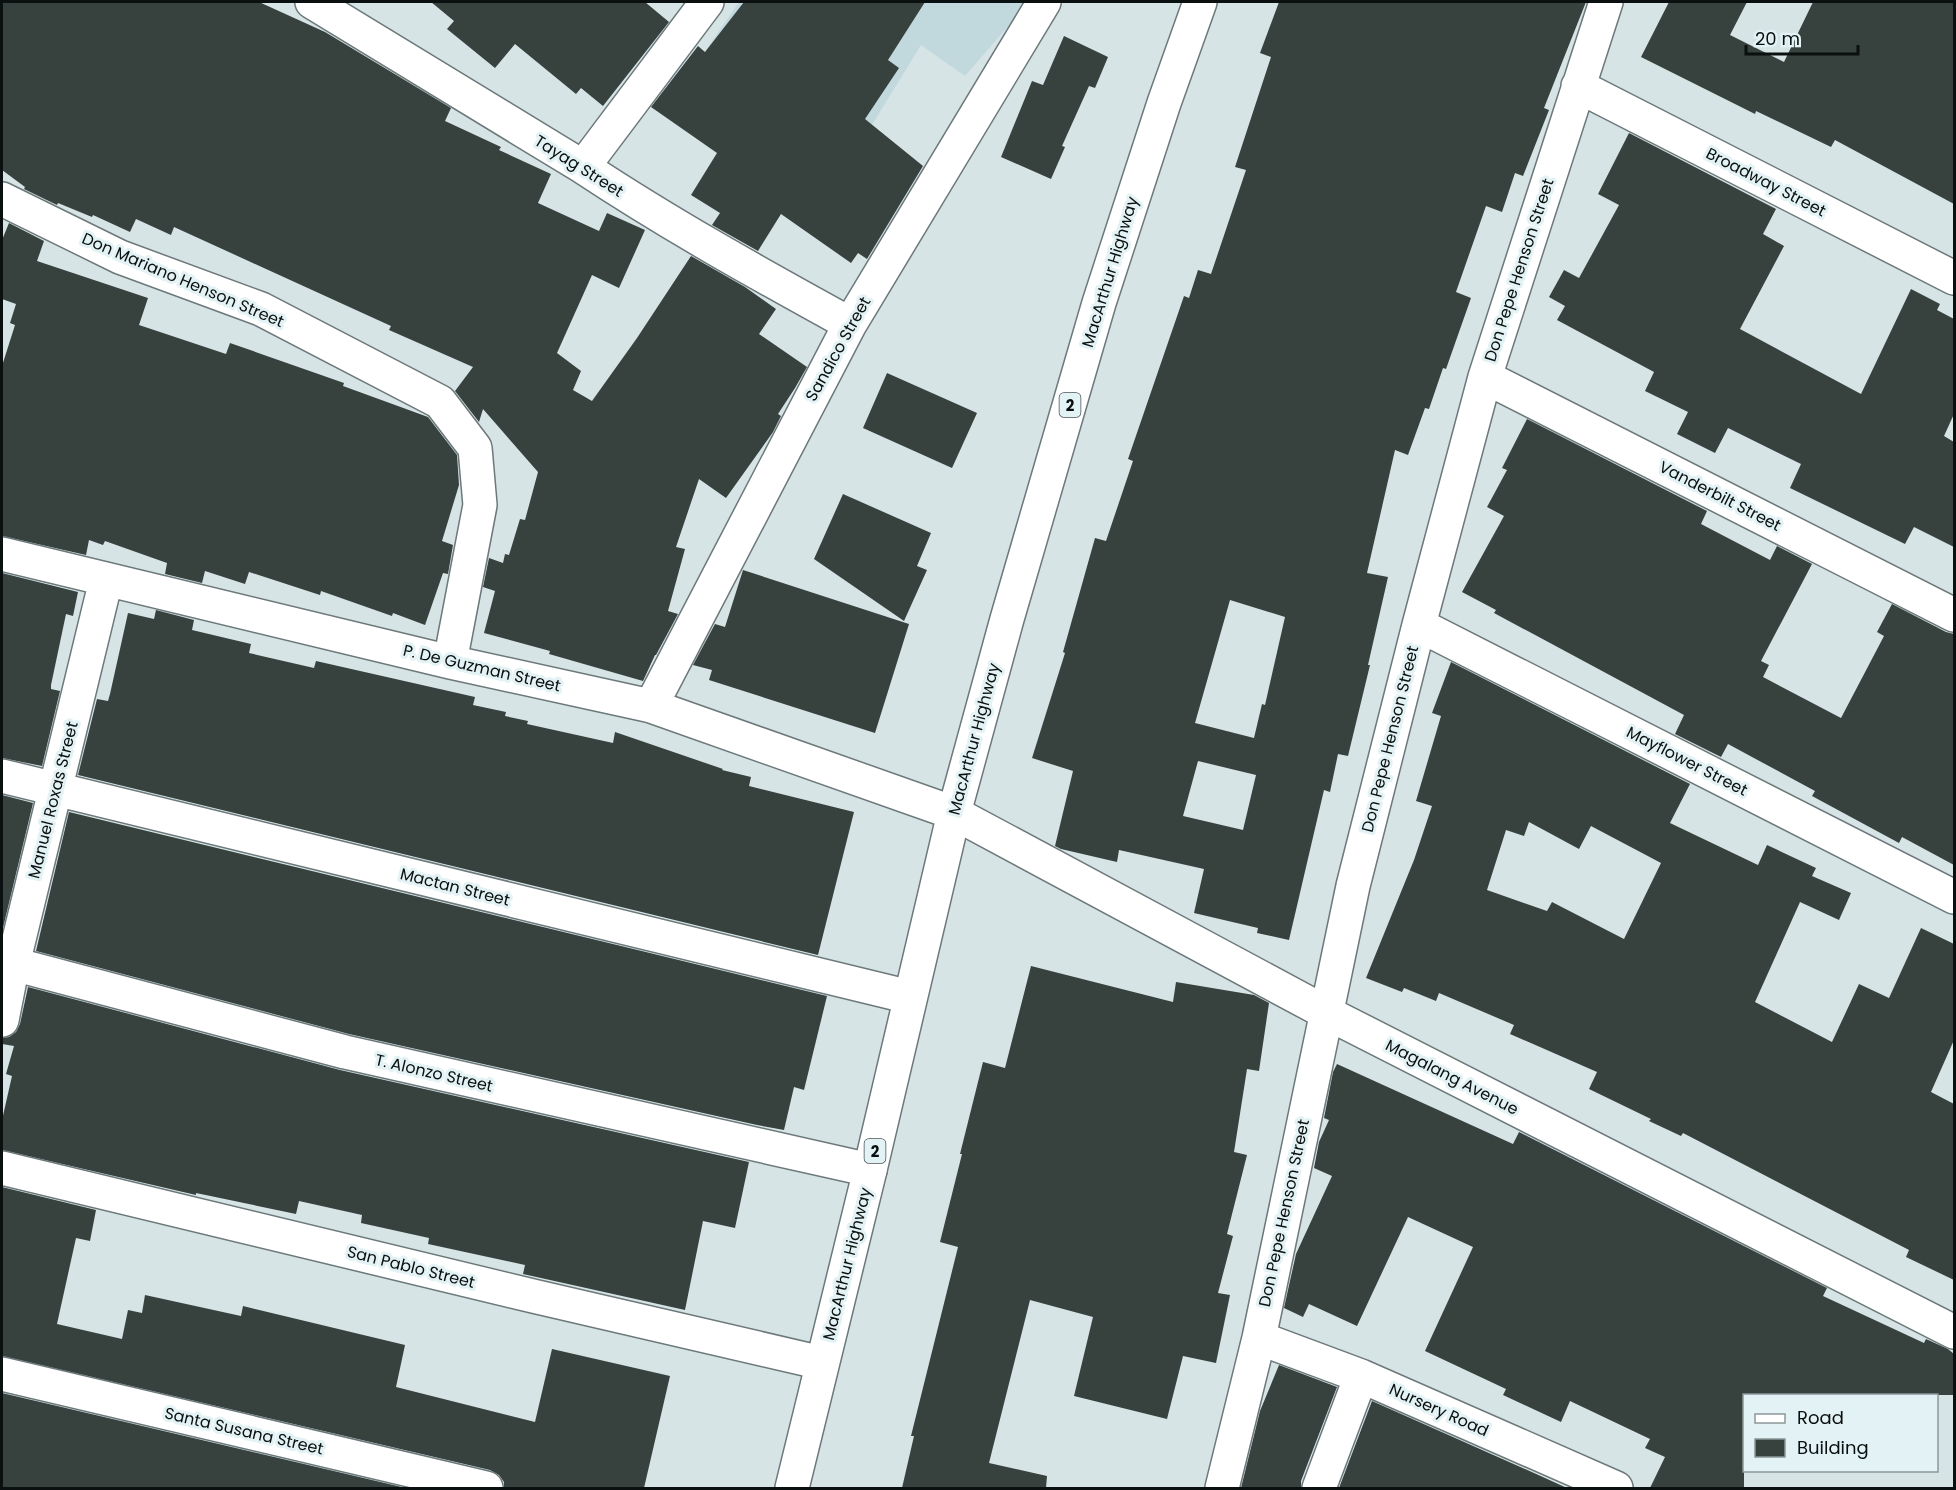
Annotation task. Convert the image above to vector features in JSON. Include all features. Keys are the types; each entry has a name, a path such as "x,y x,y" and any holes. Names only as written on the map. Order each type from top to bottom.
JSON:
{"main road":[{"name":"Tayag Street","path":"312,2 583,167 627,197 850,324"},
{"path":"583,167 707,2"},
{"name":"Sandico Street","path":"651,706 850,324 1044,2"},
{"name":"MacArthur Highway","path":"792,1488 954,813 1007,619 1099,303 1164,103 1200,2"},
{"name":"Don Pepe Henson Street","path":"1222,1488 1259,1338 1353,886 1419,625 1485,377 1606,2"},
{"name":"Broadway Street","path":"1578,86 1954,278"},
{"name":"Don Mariano Henson Street","path":"2,199 120,257 261,309 440,402 475,448 480,505 450,662"},
{"name":"Vanderbilt Street","path":"1485,377 1954,615"},
{"name":"P. De Guzman Street","path":"2,554 450,662 651,706 954,813"},
{"name":"Manuel Roxas Street","path":"2,1020 7,962 56,790 106,580"},
{"name":"Mayflower Street","path":"1419,625 1954,897"},
{"name":"Mactan Street","path":"2,776 910,997"},
{"name":"Magalang Avenue","path":"954,813 1325,1012 1954,1332"},
{"name":"T. Alonzo Street","path":"7,962 345,1052 870,1170"},
{"name":"San Pablo Street","path":"2,1168 522,1294 822,1363"},
{"name":"Nursery Road","path":"1259,1338 1361,1376 1616,1488"},
{"name":"Santa Susana Street","path":"2,1374 486,1488"},
{"path":"1319,1488 1361,1376"}],"shaded area":[{"path":"739,2 1029,2 965,76 921,45 854,154 699,60"}],"building":[{"path":"2,2 259,2 325,32 451,108 445,121 551,174 538,203 599,231 607,213 645,230 619,288 592,275 557,353 581,371 573,390 592,401 691,256 745,287 776,309 759,334 807,367 778,414 781,416 773,432 726,498 699,479 676,547 685,549 668,611 678,614 643,681 549,654 550,651 484,633 495,591 483,587 489,558 503,563 505,554 509,555 520,519 525,520 538,472 483,409 479,422 455,391 473,367 389,330 391,326 174,227 171,235 136,219 130,232 93,215 92,217 58,203 57,205 24,189 25,187 2,170"},
{"path":"431,2 645,2 669,22 603,106 581,88 576,94 515,44 495,68 447,29 454,21"},
{"path":"744,2 925,2 888,60 899,68 865,119 923,166 867,259 858,253 851,263 781,214 758,251 712,225 720,213 691,195 717,153 651,107 698,46 705,52"},
{"path":"1279,2 1586,2 1544,108 1549,110 1523,176 1515,173 1502,212 1486,206 1456,292 1471,298 1429,409 1425,408 1408,455 1395,450 1367,573 1388,577 1368,665 1370,665 1348,756 1338,754 1330,792 1324,790 1289,940 1257,933 1258,928 1194,913 1204,869 1119,850 1117,862 1055,846 1073,771 1032,758 1065,653 1063,652 1095,538 1106,541 1133,461 1128,459 1184,296 1189,298 1198,270 1211,274 1246,170 1235,167 1271,57 1260,53","holes":["1230,600 1285,617 1265,705 1262,704 1254,738 1195,723","1198,761 1256,775 1243,830 1183,816"]},
{"path":"1669,2 1747,2 1730,35 1784,62 1813,2 1954,2 1954,204 1835,140 1831,147 1756,111 1755,114 1641,57"},
{"path":"1064,36 1108,57 1095,88 1089,86 1062,146 1065,147 1051,179 1001,157 1032,81 1043,85"},
{"path":"1629,133 1776,209 1763,234 1784,246 1740,329 1861,394 1911,289 1940,304 1937,310 1954,319 1954,414 1944,436 1954,442 1954,547 1914,527 1905,544 1790,488 1801,464 1728,428 1715,453 1677,434 1688,412 1645,391 1654,372 1557,320 1565,306 1549,297 1564,270 1579,278 1619,205 1598,194"},
{"path":"9,223 44,241 37,261 148,298 139,325 226,354 230,343 344,383 343,386 428,417 457,455 459,485 442,541 453,545 448,574 443,573 425,625 321,591 320,595 249,572 245,584 205,571 202,583 165,574 167,563 105,541 103,545 89,540 86,555 2,536 2,366 15,325 10,323 16,304 2,299 2,240"},
{"path":"887,373 977,413 952,468 863,428"},
{"path":"1527,419 1707,511 1701,524 1770,560 1777,546 1812,564 1761,661 1769,665 1763,677 1841,718 1884,636 1877,632 1892,604 1954,634 1954,865 1902,837 1899,843 1812,796 1815,791 1728,744 1721,757 1675,734 1684,715 1494,613 1496,610 1462,592 1504,516 1487,507 1507,470 1502,468"},
{"path":"843,494 931,533 917,566 927,570 904,621 814,559"},
{"path":"743,570 909,624 875,733 709,680 712,670 693,665 715,624 725,627"},
{"path":"2,573 78,592 73,616 66,614 51,685 51,689 60,691 42,766 2,758"},
{"path":"156,610 194,620 192,630 251,644 249,653 314,668 316,661 475,697 473,705 506,712 505,716 528,721 527,724 613,743 615,732 722,770 751,777 749,786 854,812 818,955 78,775 97,699 108,701 128,613 154,619"},
{"path":"1451,662 1690,784 1670,823 1758,865 1767,845 1816,868 1812,876 1851,893 1839,920 1800,902 1755,1002 1832,1042 1859,984 1889,998 1921,928 1954,944 1954,1040 1931,1092 1954,1104 1954,1280 1906,1257 1909,1250 1683,1133 1681,1136 1589,1089 1597,1072 1510,1034 1514,1025 1439,993 1436,1001 1404,988 1402,992 1366,978 1414,860 1432,806 1416,801 1441,716 1432,713","holes":["1529,822 1579,849 1591,826 1661,863 1624,939 1552,902 1547,911 1487,890 1506,830 1524,836"]},
{"path":"2,795 33,803 2,932"},
{"path":"69,812 827,996 804,1090 794,1087 784,1130 349,1034 36,951"},
{"path":"1031,966 1173,1002 1176,982 1254,995 1269,1003 1259,1071 1247,1069 1234,1152 1247,1155 1227,1234 1233,1236 1218,1293 1230,1295 1216,1363 1183,1356 1167,1419 1074,1396 1093,1317 1030,1300 989,1463 1047,1476 1046,1488 902,1488 914,1436 911,1436 958,1247 940,1242 962,1154 960,1154 983,1062 1005,1068"},
{"path":"28,987 340,1070 749,1162 735,1228 703,1221 685,1310 523,1274 525,1265 428,1244 429,1238 361,1223 362,1215 299,1201 296,1214 196,1193 196,1195 2,1150 2,1120 12,1076 6,1074 14,1046 2,1044 2,1038 9,1037 16,1032 20,1024"},
{"path":"1337,1064 1513,1144 1519,1132 1827,1288 1823,1296 1924,1343 1926,1339 1948,1349 1954,1354 1954,1395 1743,1394 1744,1488 1650,1488 1665,1457 1645,1448 1650,1439 1570,1401 1561,1422 1503,1395 1506,1389 1425,1351 1473,1247 1408,1217 1357,1326 1309,1304 1303,1317 1284,1308 1296,1254 1332,1176 1314,1168 1319,1142 1329,1120 1324,1118 1333,1072"},
{"path":"2,1187 96,1210 90,1241 76,1238 57,1324 122,1339 128,1310 142,1313 145,1295 241,1316 243,1306 405,1345 396,1387 535,1422 552,1349 670,1376 644,1488 504,1488 504,1482 499,1475 490,1470 2,1356"},
{"path":"1279,1365 1337,1387 1301,1481 1301,1488 1241,1488 1260,1411"},
{"path":"2,1393 406,1488 2,1488"},
{"path":"1372,1401 1534,1473 1567,1488 1339,1488"}]}
